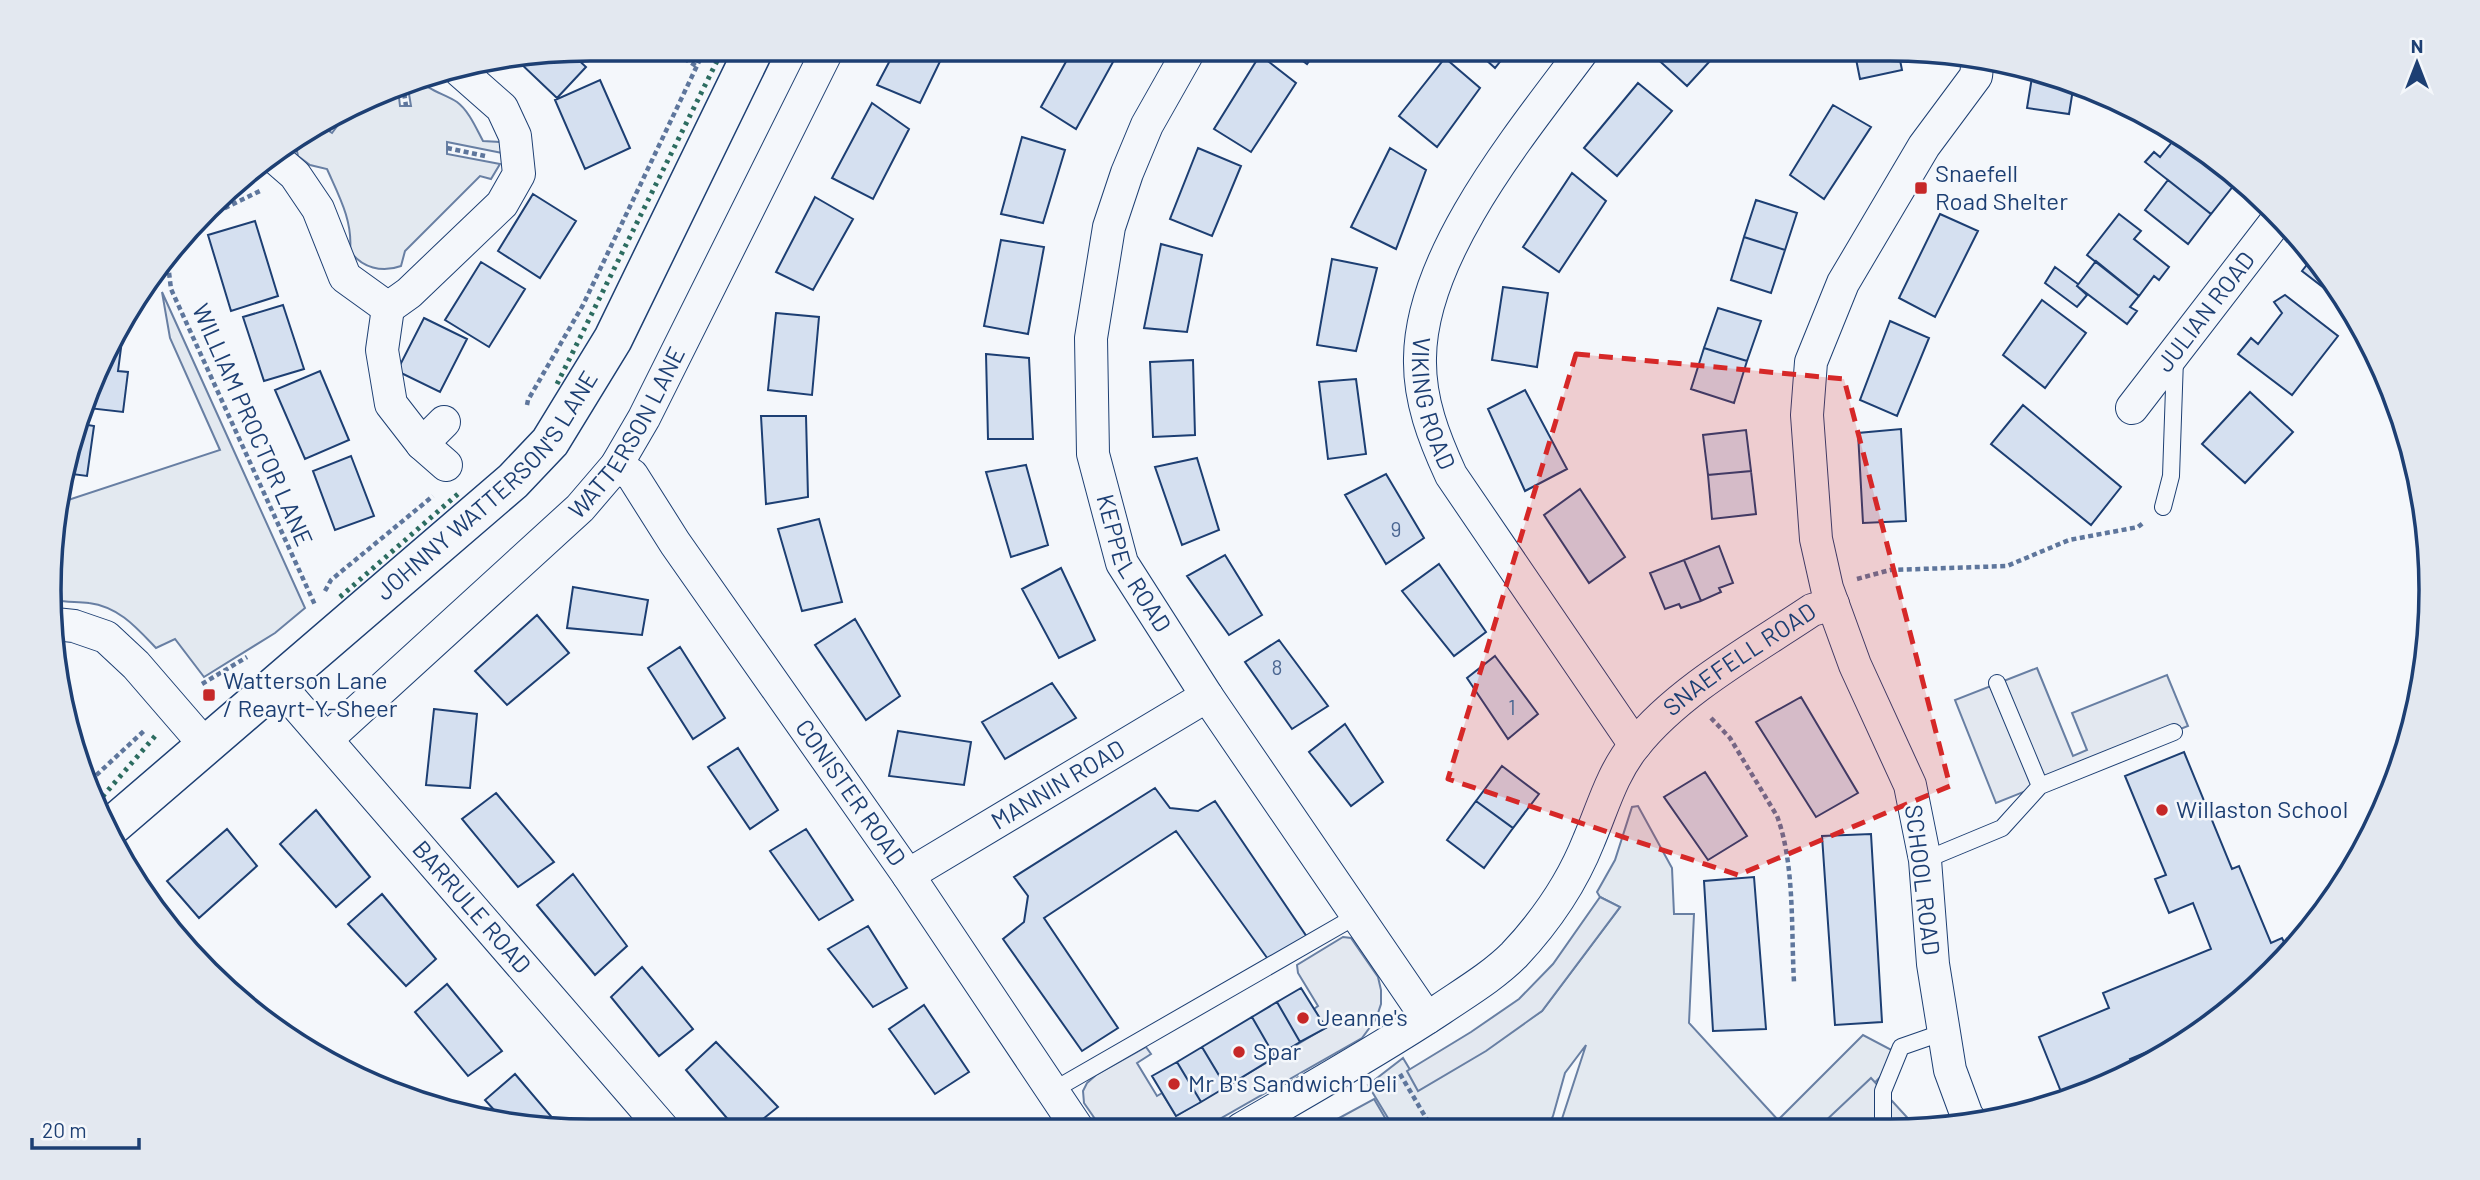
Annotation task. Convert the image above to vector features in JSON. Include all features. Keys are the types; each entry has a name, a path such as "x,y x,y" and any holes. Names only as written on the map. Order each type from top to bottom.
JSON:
{"highway":[{"name":"JOHNNY WATTERSON'S LANE","path":"115,823 513,481 550,442 613,339 748,61"}],"street":[{"name":"WATTERSON LANE","path":"327,739 580,508 616,466 644,418 822,61"},
{"name":"KEPPEL ROAD","path":"1183,61 1147,125 1109,227 1091,338 1093,454 1122,563 1207,696 1427,1018"},
{"name":"VIKING ROAD","path":"1575,61 1510,147 1453,241 1423,320 1420,360 1424,400 1433,437 1451,475 1635,745"},
{"name":"SNAEFELL ROAD","path":"1258,1119 1384,1046 1481,982 1512,957 1567,887 1589,841 1610,785 1635,745 1688,693 1830,596 1816,539 1807,415 1811,362 1843,283 1924,146 1976,76 1977,69"},
{"path":"441,479 433,433 391,404 382,349 388,308 409,293 502,204 519,174 514,136 502,108 466,76"},
{"path":"284,165 318,209 345,277 388,308"},
{"name":"JULIAN ROAD","path":"2132,408 2273,225"},
{"name":"CONISTER ROAD","path":"616,466 632,475 675,543 908,875 1071,1119"},
{"name":"SCHOOL ROAD","path":"1830,596 1855,665 1910,785 1925,860 1933,964 1950,1070 1966,1113"},
{"path":"62,625 106,637 136,665 206,746"},
{"name":"BARRULE ROAD","path":"279,685 655,1119"},
{"name":"MANNIN ROAD","path":"908,875 1207,696"}],"lane":[{"path":"2163,507 2171,476 2175,349"},
{"path":"1997,683 2040,786"},
{"path":"1925,860 2002,828 2040,786 2174,732"},
{"path":"1052,1091 1359,915"},
{"path":"1883,1119 1883,1091 1901,1047 1944,1032"}],"path":[{"path":"688,61 696,66"},
{"name":"JOHNNY WATTERSON'S LANE","path":"527,410 528,400 583,305 699,61"},
{"path":"404,95 406,106"},
{"path":"239,194 284,165"},
{"name":"WILLIAM PROCTOR LANE","path":"169,270 172,289 315,606"},
{"name":"JOHNNY WATTERSON'S LANE","path":"306,614 315,606 331,580 441,479"},
{"path":"1830,596 1890,570 2007,566 2069,541 2138,527 2163,507"},
{"path":"202,684 252,654"},
{"path":"1688,693 1730,738 1777,816 1789,880 1794,982"},
{"path":"95,776 148,727"},
{"path":"1384,1046 1427,1119"}],"highlighted area":[{"path":"1576,354 1844,379 1950,786 1738,875 1448,779"}],"shaded area":[{"path":"427,87 457,102 472,120 483,141 500,142 502,153 447,142 447,154 500,164 491,179 480,176 405,251 401,266 373,268 360,262 350,251 347,219 327,169 310,165 298,156 297,150 388,101 399,97 400,106 411,106 409,93"},
{"path":"162,292 305,608 275,633 204,677 175,639 156,648 118,613 100,605 61,601 62,555 69,500 220,450 170,338"},
{"path":"2037,668 2073,756 2087,750 2072,713 2167,675 2188,726 1996,803 1955,700"},
{"path":"1638,806 1672,868 1674,914 1694,914 1689,1023 1777,1119 1562,1119 1586,1045 1565,1073 1552,1119 1389,1119 1368,1085 1403,1058 1421,1088 1542,1011 1620,907 1600,897 1597,892 1615,860 1632,807"},
{"path":"1600,897 1620,907 1542,1011 1486,1051 1418,1091 1407,1071 1519,999 1553,964"},
{"path":"1343,937 1351,938 1378,977 1381,990 1381,1004 1376,1019 1362,1038 1220,1119 1095,1119 1084,1103 1083,1091 1087,1083 1096,1075 1146,1047 1151,1054 1137,1063 1157,1096 1162,1093 1176,1116 1325,1028 1314,1009 1318,1006 1298,973 1297,965"},
{"path":"1863,1035 1901,1055 1841,1119 1779,1119"},
{"path":"1871,1078 1908,1118 1890,1119 1827,1119"},
{"path":"1374,1099 1386,1119 1337,1119"}],"building":[{"path":"580,61 586,67 557,98 523,66"},
{"path":"890,61 940,61 920,103 877,85"},
{"path":"1066,61 1114,61 1076,129 1041,107"},
{"path":"1256,61 1268,61 1296,83 1251,152 1214,129"},
{"path":"1443,61 1448,61 1480,88 1437,147 1399,116"},
{"path":"1487,61 1501,61 1495,68"},
{"path":"1660,61 1710,61 1687,86"},
{"path":"1856,61 1900,61 1902,70 1860,79"},
{"path":"600,80 630,148 585,169 555,100"},
{"path":"2031,80 2072,94 2069,114 2027,108"},
{"path":"1638,83 1672,111 1617,176 1584,148"},
{"path":"872,103 909,129 873,199 832,178"},
{"path":"1833,105 1871,127 1824,199 1790,175"},
{"path":"1022,137 1065,150 1043,223 1001,214"},
{"path":"2172,143 2232,187 2211,214 2145,162 2154,152 2160,157"},
{"path":"1198,148 1241,166 1212,236 1170,219"},
{"path":"1390,148 1426,170 1396,249 1351,227"},
{"path":"1572,173 1606,201 1559,272 1523,247"},
{"path":"2168,180 2211,214 2188,244 2145,210"},
{"path":"533,194 576,221 540,278 498,251"},
{"path":"815,197 853,219 813,290 776,272"},
{"path":"1756,200 1797,213 1785,250 1744,237"},
{"path":"1940,214 1978,231 1935,317 1899,298"},
{"path":"2119,214 2141,231 2134,239 2169,267 2159,280 2154,276 2139,296 2087,255"},
{"path":"255,221 278,296 231,311 208,235"},
{"path":"1744,237 1785,250 1771,293 1731,280"},
{"path":"1001,240 1044,247 1028,334 984,326"},
{"path":"1161,244 1202,255 1187,332 1144,328"},
{"path":"1332,259 1377,268 1356,351 1317,345"},
{"path":"2096,261 2139,296 2130,307 2137,311 2127,324 2077,286"},
{"path":"481,262 525,289 489,347 445,320"},
{"path":"2307,265 2324,288 2302,271"},
{"path":"2055,267 2078,284 2087,295 2077,307 2045,283"},
{"path":"1503,287 1548,293 1537,367 1492,360"},
{"path":"2285,295 2338,336 2292,395 2238,354 2251,338 2258,344 2282,313 2274,302"},
{"path":"2042,300 2086,333 2045,388 2003,355"},
{"path":"283,305 304,369 264,381 243,317"},
{"path":"1718,308 1761,321 1747,361 1704,348"},
{"path":"776,313 819,317 812,395 768,390"},
{"path":"424,318 467,339 440,392 397,371"},
{"path":"1890,321 1929,338 1897,416 1860,400"},
{"path":"120,348 118,371 128,372 123,412 93,409"},
{"path":"1704,348 1747,361 1734,403 1691,389"},
{"path":"986,354 1029,358 1033,439 988,439"},
{"path":"1193,360 1195,435 1153,437 1150,362"},
{"path":"320,371 349,440 305,459 275,390"},
{"path":"1356,379 1366,454 1328,459 1319,382"},
{"path":"1525,390 1567,469 1525,491 1488,409"},
{"path":"2250,392 2293,432 2245,483 2202,444"},
{"path":"2023,405 2121,487 2091,525 1991,444"},
{"path":"761,416 806,416 808,497 766,504"},
{"path":"88,425 94,426 87,476 74,474"},
{"path":"1901,429 1906,521 1863,523 1858,433"},
{"path":"1746,430 1751,471 1708,475 1703,435"},
{"path":"351,456 374,516 335,530 313,471"},
{"path":"1197,458 1219,530 1182,545 1155,467"},
{"path":"1026,465 1048,545 1011,557 986,472"},
{"path":"1751,471 1756,514 1712,519 1708,475"},
{"path":"1386,474 1424,538 1386,564 1345,495"},
{"path":"1580,489 1625,557 1589,583 1544,515"},
{"path":"819,519 842,602 802,611 778,529"},
{"path":"1719,546 1733,583 1719,588 1721,592 1701,601 1684,560"},
{"path":"1225,555 1262,615 1229,635 1187,576"},
{"path":"1684,560 1701,601 1681,608 1679,604 1665,609 1650,573"},
{"path":"1439,564 1486,632 1454,656 1402,591"},
{"path":"1061,568 1095,640 1059,658 1022,589"},
{"path":"573,587 648,600 642,635 567,628"},
{"path":"537,615 569,653 507,705 475,671"},
{"path":"855,619 900,696 866,720 815,645"},
{"path":"1279,640 1328,706 1292,729 1245,662"},
{"path":"680,647 725,718 693,739 648,668"},
{"path":"1495,656 1538,714 1508,739 1467,678"},
{"path":"1052,683 1076,718 1005,759 982,722"},
{"path":"1801,697 1858,793 1816,817 1756,722"},
{"path":"434,709 477,714 470,788 426,785"},
{"path":"1345,724 1383,782 1351,806 1309,752"},
{"path":"898,731 971,742 964,785 889,776"},
{"path":"738,748 778,810 750,829 708,767"},
{"path":"2184,752 2232,869 2239,866 2271,943 2282,938 2284,943 2239,988 2184,1030 2124,1064 2061,1091 2039,1037 2109,1008 2103,993 2211,949 2193,903 2169,913 2155,879 2166,875 2125,776"},
{"path":"1502,766 1539,794 1513,828 1476,801"},
{"path":"1705,772 1747,836 1708,860 1664,797"},
{"path":"1155,788 1170,808 1198,811 1215,801 1307,937 1270,962 1176,831 1044,918 1118,1028 1082,1051 1003,939 1024,922 1028,896 1014,877"},
{"path":"496,793 554,862 518,887 462,819"},
{"path":"1476,801 1513,828 1484,868 1447,840"},
{"path":"316,810 370,877 336,907 280,844"},
{"path":"227,829 257,866 199,918 167,881"},
{"path":"806,829 853,900 819,920 770,851"},
{"path":"1871,834 1882,1022 1835,1025 1822,836"},
{"path":"573,874 627,946 595,975 537,905"},
{"path":"1754,877 1766,1029 1713,1031 1704,881"},
{"path":"382,894 436,959 406,986 348,924"},
{"path":"868,926 907,988 873,1007 828,949"},
{"path":"642,967 693,1029 659,1056 611,997"},
{"path":"447,984 502,1051 468,1076 415,1012"},
{"name":"Jeanne's","path":"1301,988 1326,1028 1300,1042 1277,1002"},
{"path":"1277,1002 1300,1042 1275,1057 1252,1017"},
{"path":"924,1005 969,1072 935,1094 889,1029"},
{"name":"Spar","path":"1252,1017 1275,1057 1226,1087 1202,1047"},
{"path":"716,1042 778,1107 763,1119 728,1119 686,1070"},
{"path":"1202,1047 1226,1087 1201,1102 1177,1062"},
{"name":"Mr B's Sandwich Deli","path":"1177,1062 1201,1102 1176,1116 1152,1076"},
{"path":"515,1074 552,1118 494,1110 485,1100"}],"hedge":[{"path":"557,384 717,61"},
{"path":"340,597 459,493"},
{"path":"103,796 156,735"}],"place":[{"name":"Snaefell Road Shelter","path":"1921,188"},
{"name":"Watterson Lane / Reayrt-Y-Sheer","path":"209,695"},
{"name":"Willaston School","path":"2162,810"},
{"name":"Jeanne's","path":"1303,1018"},
{"name":"Spar","path":"1239,1052"},
{"name":"Mr B's Sandwich Deli","path":"1174,1084"}]}
